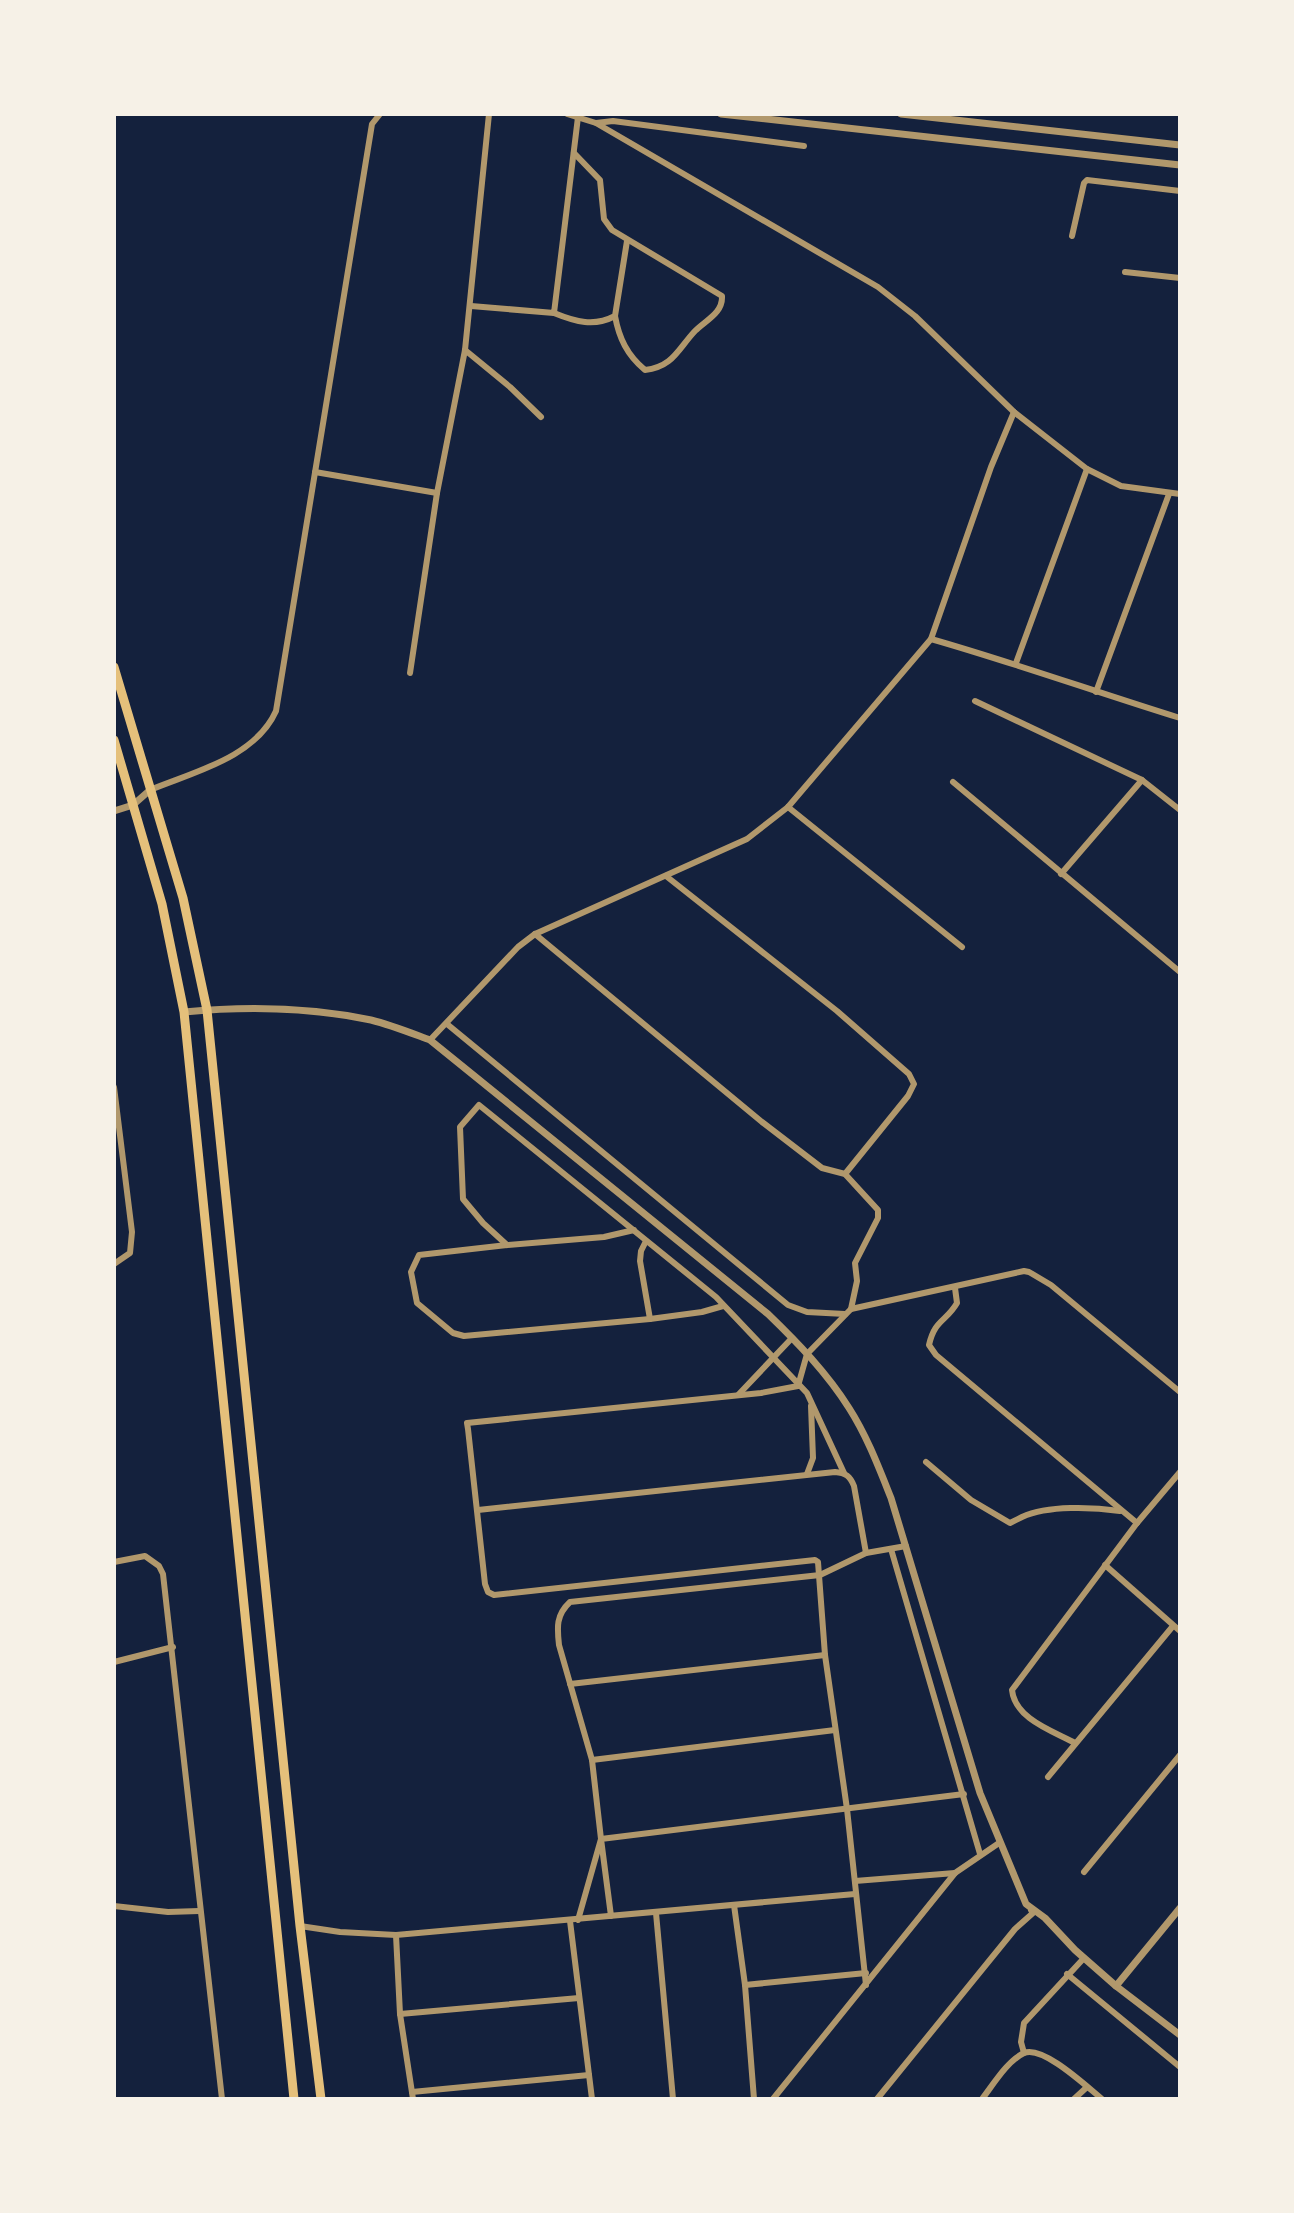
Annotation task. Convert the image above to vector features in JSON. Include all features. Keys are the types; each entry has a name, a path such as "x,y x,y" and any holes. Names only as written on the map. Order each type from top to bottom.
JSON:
{"main road":[{"path":"114,667 183,898 207,1010 300,1926 321,2099"},
{"path":"114,740 162,904 184,1012 294,2099"}],"street":[{"path":"114,811 133,805 150,790 235,754 257,738 270,724 276,711 372,124 380,114"},
{"path":"410,673 437,493 465,350 489,114"},
{"path":"567,114 596,123 878,287 906,307 1014,412 1087,469 1121,486 1180,494"},
{"path":"721,114 1180,165"},
{"path":"901,114 1180,145"},
{"path":"554,313 578,117"},
{"path":"596,123 613,121 804,146"},
{"path":"574,153 600,180 606,223 627,241 722,296 718,311 696,330 677,356 661,367 645,370 620,339 615,316 627,241"},
{"path":"1072,236 1087,180 1180,191"},
{"path":"1125,272 1180,278"},
{"path":"471,306 554,313 586,323 600,323 615,316"},
{"path":"465,350 541,417"},
{"path":"430,1040 518,947 535,934 747,839 788,807 931,639 991,467 1014,412"},
{"path":"1016,663 1087,469"},
{"path":"315,472 437,493"},
{"path":"1096,692 1169,494"},
{"path":"931,639 1016,663 1180,718"},
{"path":"975,701 1142,780 1180,810"},
{"path":"1061,874 1142,780"},
{"path":"953,782 1180,972"},
{"path":"788,807 962,947"},
{"path":"666,876 837,1011 909,1074 914,1084 908,1096 845,1174"},
{"path":"535,934 762,1122 822,1168 845,1174 878,1210 878,1218 855,1263 857,1281 848,1311 807,1354 798,1386"},
{"path":"184,1012 263,1008 326,1012 373,1021 430,1040 768,1314 807,1354 849,1408 891,1498 980,1793 999,1843 1033,1913 1015,1929 877,2099"},
{"path":"447,1024 788,1305 807,1312 848,1311 1029,1272 1089,1314 1180,1392"},
{"path":"114,1087 117,1136 132,1243 130,1253 114,1264"},
{"path":"507,1245 463,1199 460,1127 479,1105 707,1289 811,1400 844,1473 851,1478 858,1498 866,1553"},
{"path":"634,1230 604,1237 419,1255 411,1272 417,1303 459,1336 650,1319 723,1306"},
{"path":"646,1241 640,1261 650,1319"},
{"path":"955,1288 957,1303 937,1323 929,1345 936,1355 1137,1523"},
{"path":"739,1394 792,1338"},
{"path":"798,1386 779,1391 467,1423 485,1584 488,1592 494,1595 815,1560 819,1566 825,1655 847,1809 866,1985"},
{"path":"807,1474 813,1451 811,1400"},
{"path":"926,1462 971,1500 1010,1523 1024,1516 1063,1509 1091,1507 1124,1512"},
{"path":"478,1510 807,1474 844,1473"},
{"path":"1075,1743 1029,1718 1017,1705 1012,1690 1137,1523 1179,1477"},
{"path":"611,1916 592,1760 559,1645 557,1625 564,1608 570,1602 820,1575 866,1553 906,1546"},
{"path":"891,1549 980,1854"},
{"path":"114,1562 145,1556 159,1566 163,1574 222,2099"},
{"path":"1105,1565 1180,1631"},
{"path":"1048,1777 1173,1626"},
{"path":"114,1662 173,1647"},
{"path":"570,1684 825,1655"},
{"path":"592,1760 835,1730"},
{"path":"1084,1872 1180,1755"},
{"path":"601,1839 964,1794"},
{"path":"578,1920 601,1839"},
{"path":"773,2099 955,1873 999,1843"},
{"path":"855,1881 955,1873"},
{"path":"300,1926 396,1935 855,1894"},
{"path":"1026,1904 1045,1918 1116,1986 1180,2035"},
{"path":"734,1905 745,1985 754,2099"},
{"path":"114,1906 157,1911 199,1911"},
{"path":"1116,1986 1180,1908"},
{"path":"656,1913 673,2099"},
{"path":"570,1921 592,2099"},
{"path":"396,1935 400,2014 413,2095 589,2075"},
{"path":"1024,2053 1021,2042 1024,2023 1084,1958"},
{"path":"745,1985 866,1973"},
{"path":"1067,1974 1180,2067"},
{"path":"400,2014 579,1998"},
{"path":"982,2099 1010,2064 1024,2053 1033,2052 1045,2055 1102,2099"},
{"path":"1074,2099 1087,2087"}]}
